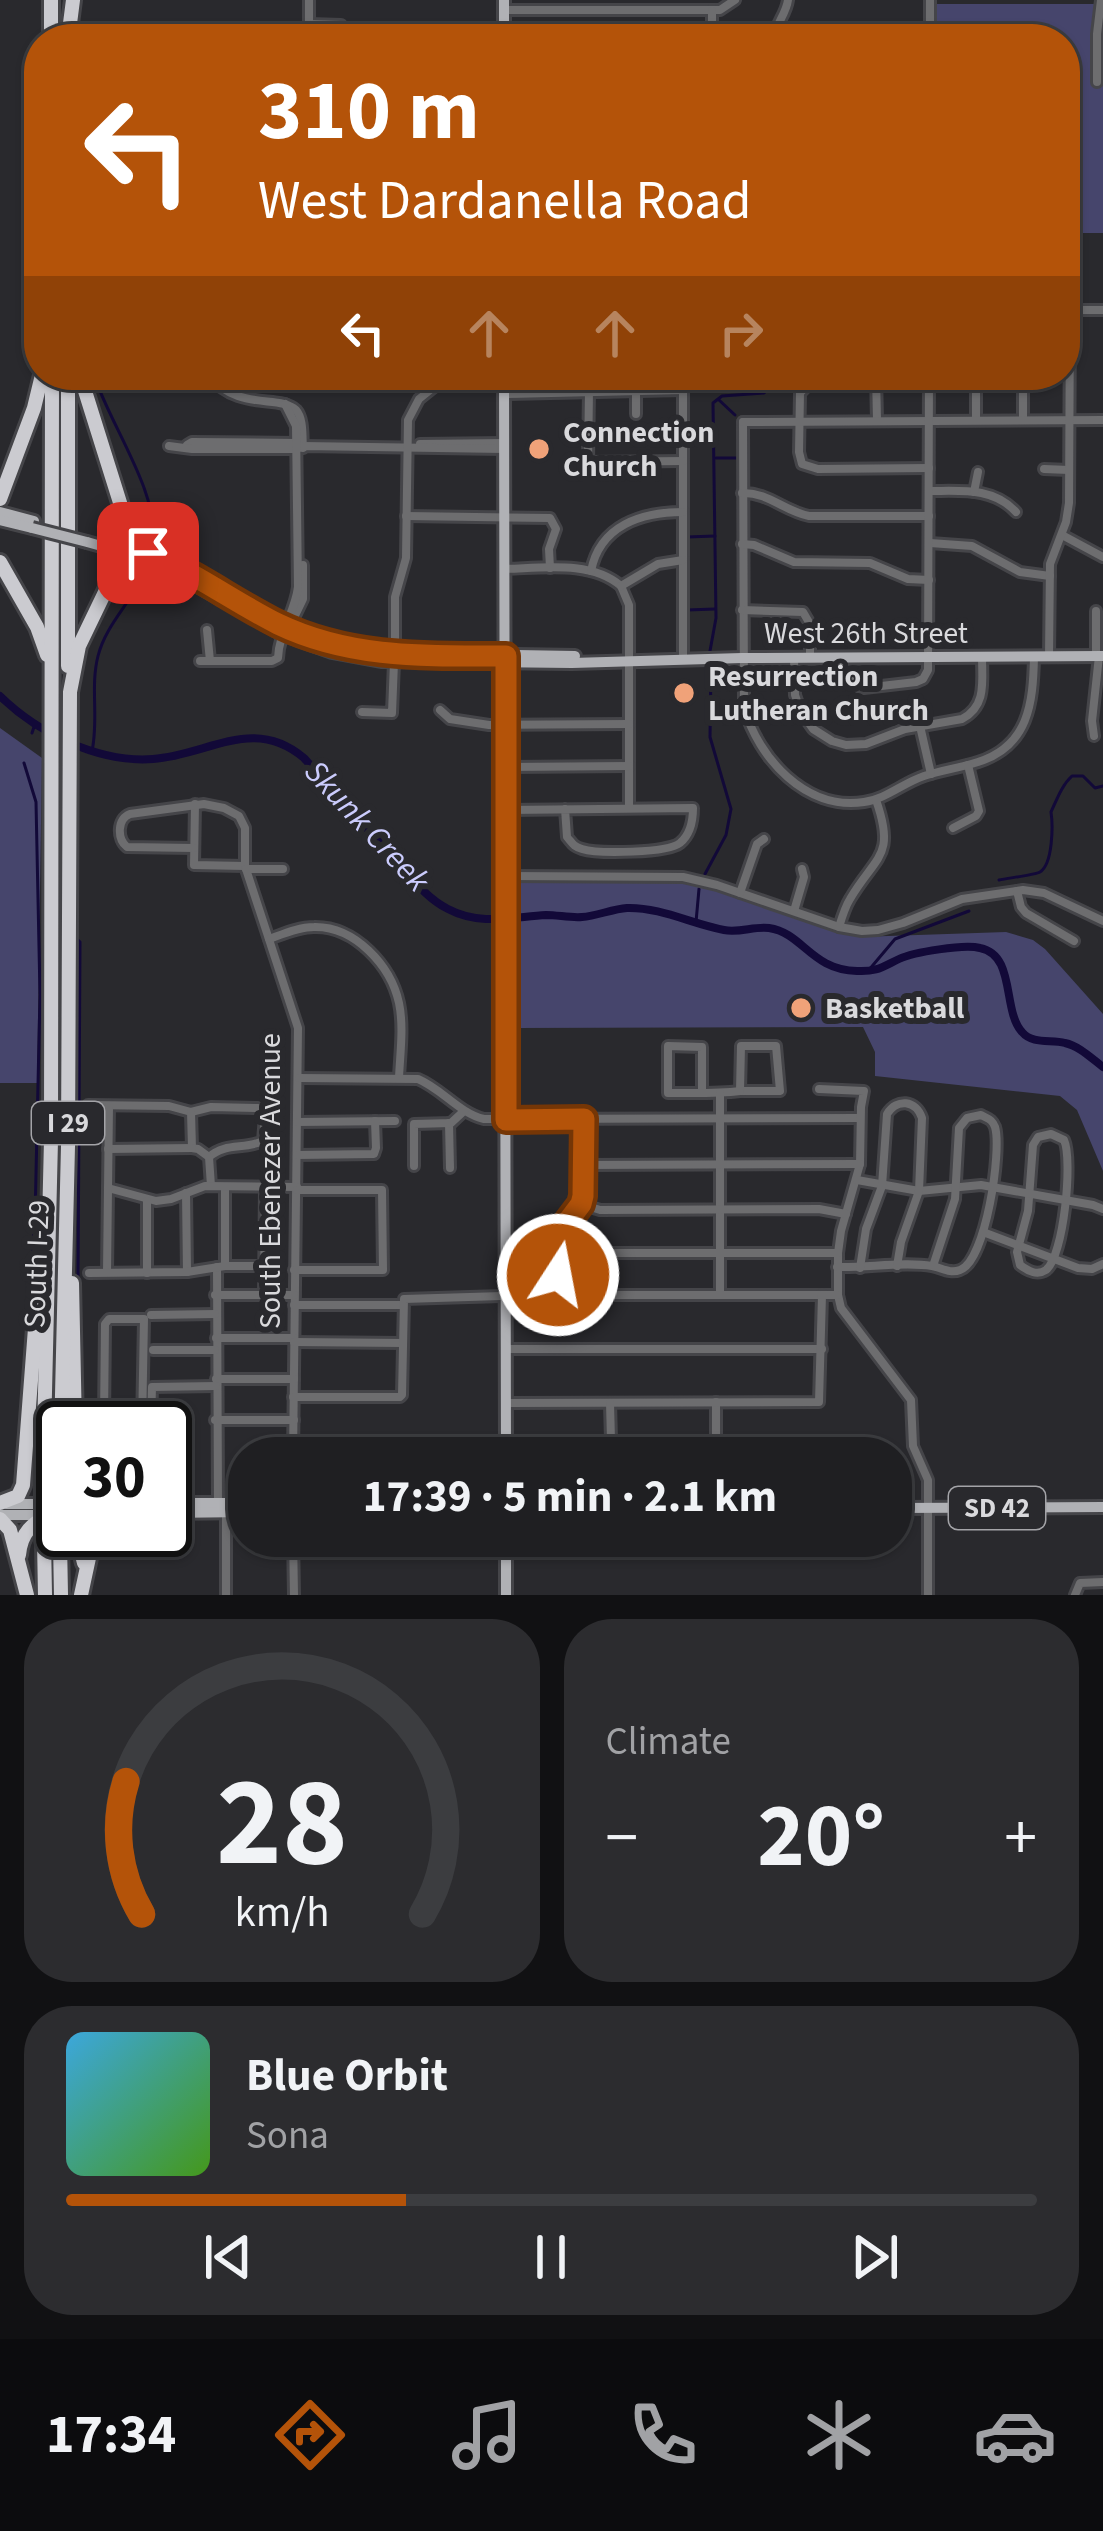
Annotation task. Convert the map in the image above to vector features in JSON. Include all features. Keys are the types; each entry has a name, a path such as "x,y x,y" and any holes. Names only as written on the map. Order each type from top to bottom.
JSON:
{"highway":[{"path":"0,500 38,390"},
{"name":"South I-29","path":"52,390 52,1401"},
{"name":"South I-29","path":"56,1401 68,1146 68,390"},
{"path":"69,716 71,680 80,646 123,548 122,508 85,390"},
{"path":"0,562 41,635 52,708"},
{"path":"0,1503 21,1492 26,1461 51,1140"},
{"path":"68,1146 74,1401"},
{"path":"26,1461 36,1491"},
{"path":"30,1510 36,1510"},
{"path":"0,1517 10,1530 27,1595"},
{"path":"19,1560 25,1533 36,1521"},
{"name":"South I-29","path":"45,1595 54,1557"},
{"name":"South I-29","path":"60,1557 62,1595"},
{"path":"83,1557 84,1574"},
{"path":"81,1595 88,1557"}],"main road":[{"path":"504,390 506,1437"},
{"name":"West 26th Street","path":"0,516 179,567 285,630 338,653 506,659 1100,656"},
{"name":"West 26th Street","path":"285,630 399,659 452,655 506,659"},
{"path":"0,1503 30,1510"},
{"path":"192,1505 228,1508"},
{"path":"192,1511 222,1508"},
{"name":"SD 42","path":"912,1508 1103,1508"},
{"path":"0,1517 30,1510"},
{"path":"506,1557 506,1595"}],"street":[{"path":"309,0 309,24"},
{"path":"504,5 712,10 735,0"},
{"path":"1097,82 1100,0"},
{"path":"712,10 712,24"},
{"path":"207,630 205,661 275,661 304,594 296,426 285,404 238,398 224,390"},
{"path":"362,712 392,712 395,597 405,563 408,420 414,405 432,390"},
{"path":"504,394 636,390 636,414"},
{"path":"683,659 686,390"},
{"path":"802,390 799,457 807,467 929,468"},
{"path":"876,390 877,420"},
{"path":"843,657 848,678 868,689 920,681 927,673 929,390"},
{"path":"976,390 976,420"},
{"path":"1023,390 1023,420"},
{"path":"1049,656 1052,554 1070,503 1069,390"},
{"path":"589,391 589,462 683,461"},
{"path":"1034,657 1033,695 1024,725 1002,749 982,761 931,774 876,800 849,803 796,784 758,744 743,699 741,420 1103,420"},
{"path":"169,446 192,442 504,446"},
{"path":"1044,470 1070,470"},
{"path":"974,492 978,472"},
{"path":"930,491 974,492 998,498 1016,512"},
{"path":"742,493 762,494 805,515 929,516"},
{"path":"591,571 602,545 634,518 683,512"},
{"path":"406,517 559,519 549,549 550,568"},
{"path":"1062,535 1103,557"},
{"path":"930,543 971,546 1020,572 1050,576"},
{"path":"742,544 754,544 794,562 870,563 908,578 929,580"},
{"path":"621,586 658,564 683,560"},
{"path":"504,569 591,571 621,586 628,605 629,808"},
{"path":"742,610 805,614 810,624 811,658"},
{"path":"1094,736 1100,656 1096,611"},
{"path":"794,658 794,689 809,725 839,744 859,745 962,719 973,712 981,699 982,656"},
{"path":"440,710 450,719 506,725 629,724"},
{"path":"920,726 931,774"},
{"path":"953,828 979,811 968,765"},
{"path":"506,767 629,766"},
{"path":"838,927 850,899 882,851 885,830 876,800"},
{"path":"194,848 128,847 120,826 130,814 195,804 195,866 284,869"},
{"name":"South Ebenezer Avenue","path":"195,804 219,806 239,816 245,828 245,867 298,1028 294,1437"},
{"path":"506,809 693,808 692,827 668,850 584,850 571,843 565,831 565,809"},
{"path":"740,893 757,844 764,839"},
{"path":"794,911 804,878 802,869"},
{"path":"506,876 683,877 862,931 878,930 962,899 1016,891 1044,893 1103,921"},
{"path":"1016,891 1023,910 1074,940"},
{"path":"268,939 313,926 326,928 356,941 381,963 399,1003 399,1078"},
{"path":"702,1093 702,1047 668,1046 668,1093 702,1093 720,1093 780,1091 776,1046 741,1046 740,1091"},
{"path":"299,1078 422,1080 479,1119 860,1118"},
{"path":"819,1089 864,1091 860,1164 838,1253 838,1295 841,1308 911,1400 914,1446 927,1477 928,1595"},
{"path":"720,1093 720,1296"},
{"path":"860,1268 866,1229 882,1186 887,1114 906,1102 922,1118 919,1190 897,1266"},
{"path":"88,1105 169,1106 191,1112 220,1106 260,1109 265,1116 263,1141 225,1146 209,1157"},
{"path":"107,1272 109,1106"},
{"path":"415,1166 414,1124 454,1122 464,1111"},
{"path":"191,1112 192,1148"},
{"path":"837,1268 933,1266 956,1272 969,1264 990,1210 993,1187 995,1131 988,1118 978,1114 959,1128 953,1206 933,1266"},
{"path":"558,1296 562,1227 581,1204 584,1119"},
{"path":"297,1155 374,1154 375,1121"},
{"path":"297,1122 395,1121"},
{"path":"449,1123 450,1168"},
{"path":"1051,1133 1064,1140 1069,1150 1061,1232 1046,1270 1029,1272 1019,1263 1018,1246 1029,1195 1033,1145 1051,1133"},
{"path":"108,1149 192,1148 209,1157"},
{"path":"209,1157 211,1186"},
{"path":"584,1165 860,1164"},
{"path":"857,1180 919,1190 975,1184 1103,1209"},
{"path":"108,1188 147,1201 211,1186 382,1190 383,1270 294,1270"},
{"path":"225,1186 215,1295 215,1420 226,1595"},
{"path":"264,1295 265,1187"},
{"path":"186,1193 187,1272"},
{"path":"147,1201 147,1273"},
{"path":"581,1204 600,1210 819,1209 846,1214"},
{"path":"983,1232 1081,1269 1103,1264"},
{"path":"558,1253 838,1253"},
{"path":"89,1273 264,1266"},
{"path":"215,1295 405,1302 505,1296 838,1295"},
{"path":"505,1402 819,1402 822,1295"},
{"path":"293,1397 403,1395 405,1302"},
{"path":"104,1401 105,1324 109,1319 215,1314"},
{"path":"145,1401 147,1317"},
{"path":"216,1338 403,1343"},
{"path":"506,1349 822,1349"},
{"path":"153,1350 215,1350"},
{"path":"149,1401 152,1387 294,1379"},
{"path":"610,1402 611,1437"},
{"path":"716,1402 716,1437"},
{"path":"215,1420 294,1420"},
{"path":"293,1557 294,1595"},
{"path":"1076,1595 1080,1582 1103,1582"}],"shaded area":[{"path":"1103,0 1103,233 1080,233 1080,24 935,24 935,4 1097,4"},
{"path":"0,728 42,758 37,1083 0,1083"},
{"path":"514,879 684,879 859,937 1006,932 1033,940 1103,1014 1103,1171 1077,1110 1060,1096 875,1076 875,1052 863,1027 514,1028"}],"waterway":[{"path":"78,14 78,24"},
{"path":"100,390 141,479 152,539"},
{"path":"710,651 716,618 713,403 722,396 767,390"},
{"path":"719,400 735,415"},
{"path":"716,458 738,458"},
{"path":"687,537 715,536"},
{"path":"92,751 98,656 144,573"},
{"path":"687,610 715,609"},
{"path":"705,874 726,835 731,809 710,737 711,667"},
{"name":"Skunk Creek","path":"0,696 51,733 111,756 153,759 249,738 285,746 304,758 426,893 460,914 496,919 582,917 639,908 724,930 781,931 829,965 857,971 875,970 927,951 980,948 999,961 1012,1011 1026,1036 1070,1045 1103,1067"},
{"name":"Skunk Creek","path":"32,733 35,724"},
{"path":"22,1412 35,1219 40,995 36,802 24,763"},
{"path":"999,880 1044,868 1051,844 1051,812 1072,776 1083,776 1095,788 1103,786"},
{"path":"696,922 699,889"},
{"path":"868,971 895,939 969,911"},
{"path":"77,939 78,1282"}],"place":[{"name":"Connection Church","path":"539,449"},
{"name":"Resurrection Lutheran Church","path":"684,693"},
{"name":"Basketball","path":"801,1008"}],"route":[{"path":"148,553 277,623 325,643 383,654 506,656 506,1120 584,1119 583,1196 559,1233 558,1275"}]}
